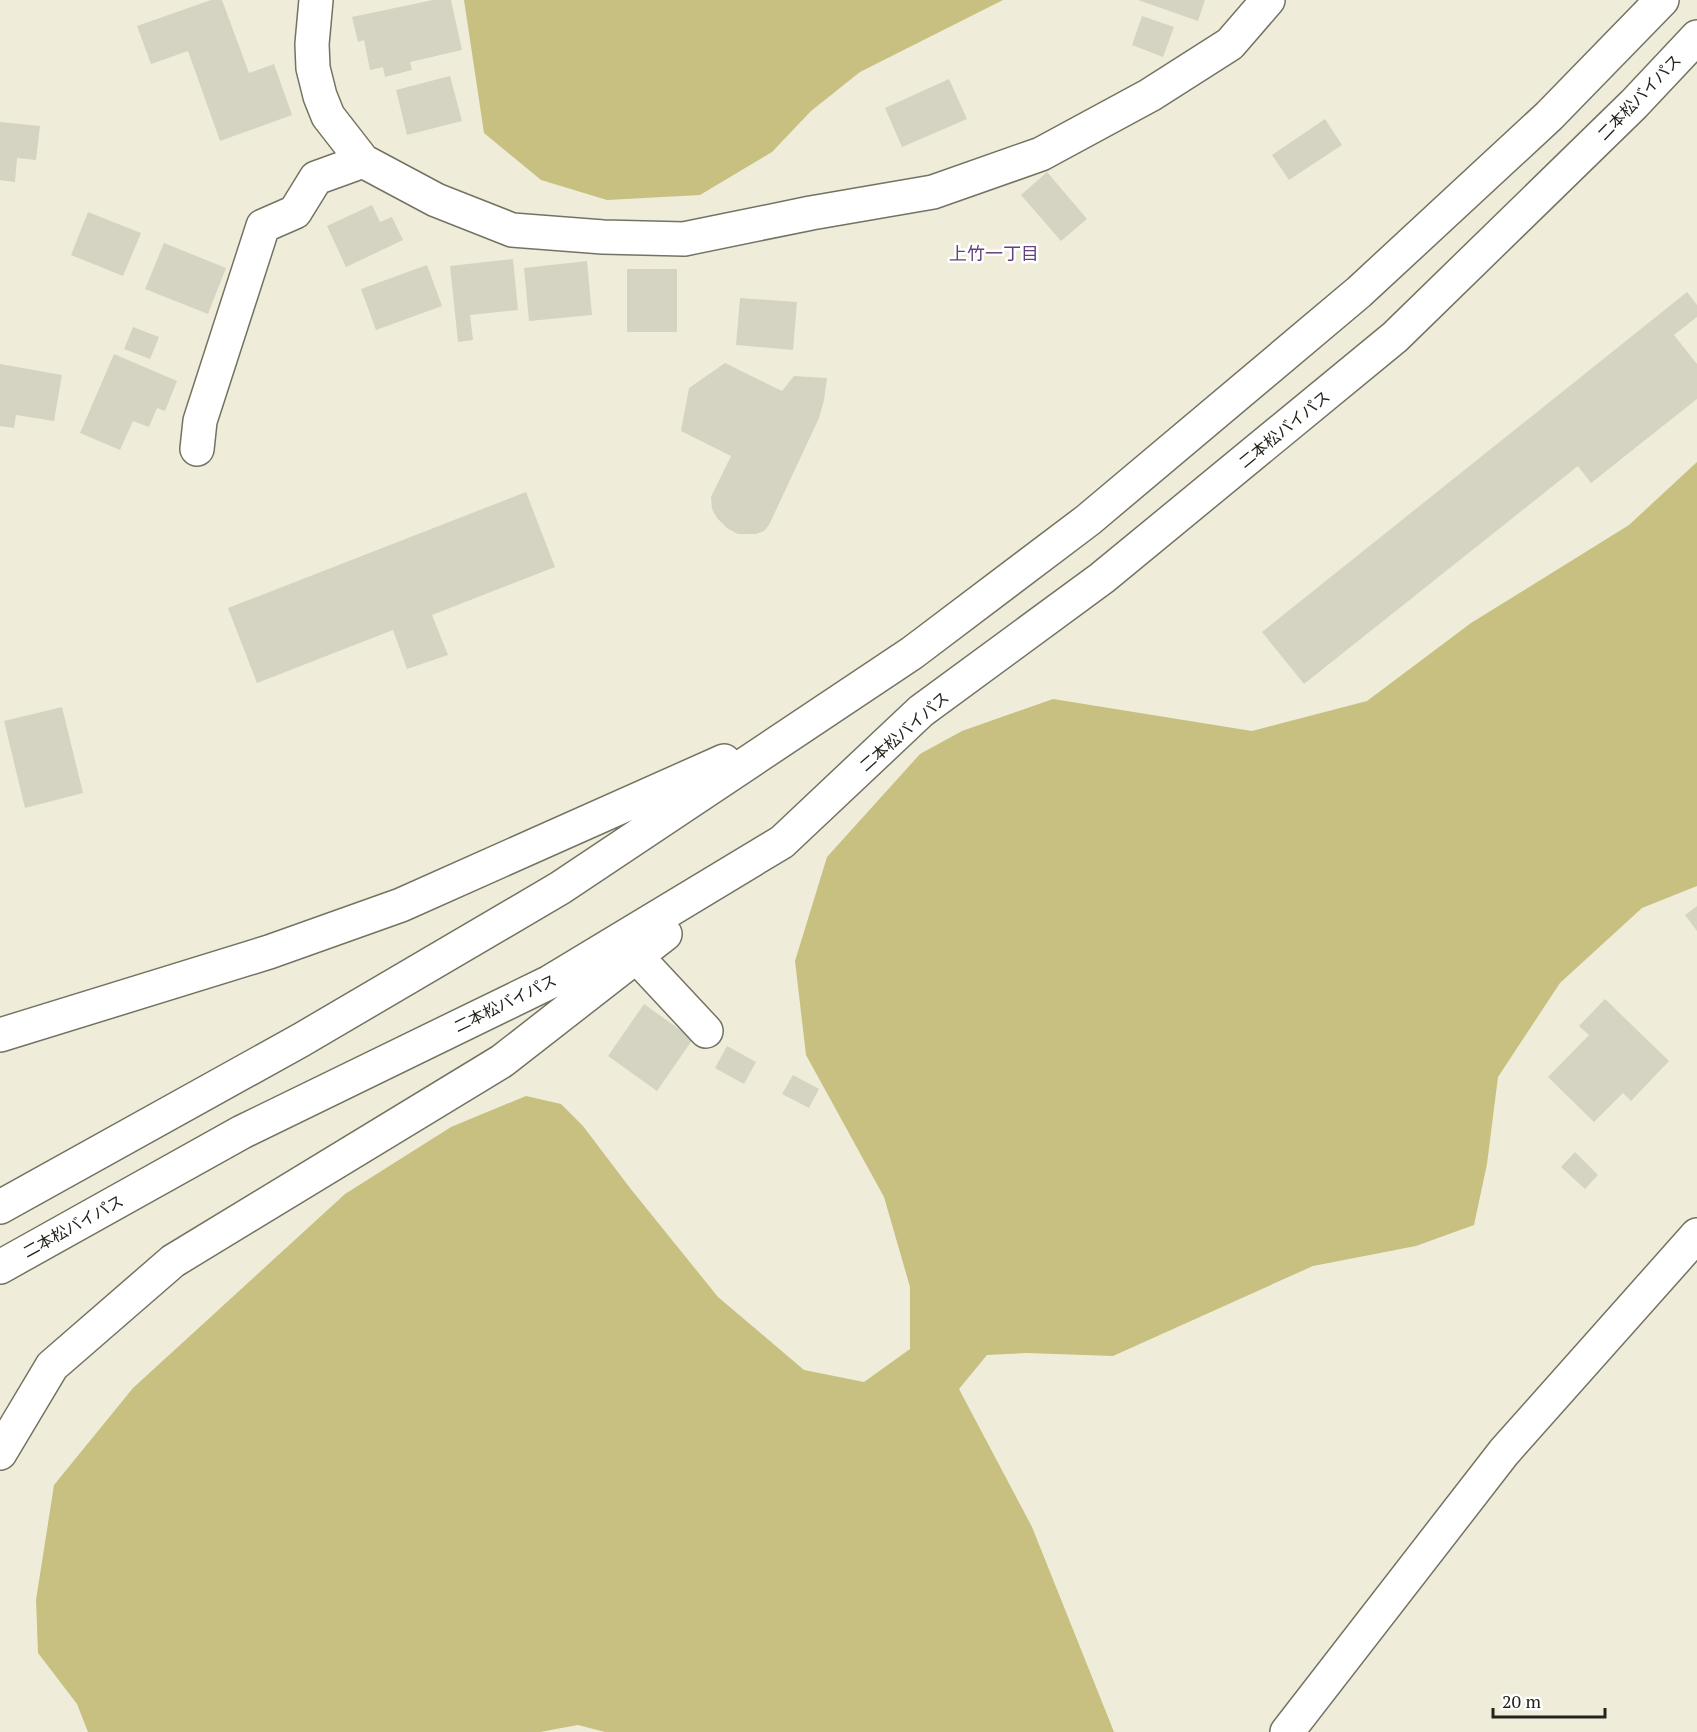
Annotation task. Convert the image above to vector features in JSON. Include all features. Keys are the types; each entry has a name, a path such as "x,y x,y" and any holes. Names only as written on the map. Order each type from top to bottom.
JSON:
{"main road":[{"path":"316,0 312,44 313,68 320,96 328,116 363,161 436,200 512,230 603,237 684,239 811,213 933,192 1041,154 1150,95 1230,44 1268,0"},
{"path":"0,1207 301,1040 560,888 912,653 1088,520 1359,292 1549,116 1662,0"},
{"name":"二本松バイパス","path":"0,1267 242,1132 550,982 782,842 921,711 1102,578 1395,337 1634,104 1697,37"},
{"path":"198,435 263,226 295,212 316,178 363,161"},
{"path":"0,1035 269,952 401,905 674,782 794,731"},
{"path":"0,1454 52,1366 173,1261 502,1061 782,842"},
{"path":"636,956 706,1031"},
{"path":"1287,1732 1504,1452 1697,1235"}],"shaded area":[{"path":"464,0 1003,0 860,72 811,111 772,152 700,195 607,200 541,180 484,133"},
{"path":"1697,462 1697,886 1642,908 1560,983 1498,1077 1487,1164 1474,1225 1416,1246 1313,1266 1113,1356 1026,1353 987,1355 959,1389 1032,1527 1114,1732 605,1732 578,1725 540,1732 88,1732 77,1704 38,1653 36,1600 54,1485 133,1388 345,1194 451,1127 526,1096 561,1104 583,1126 718,1297 804,1370 864,1382 910,1349 910,1287 884,1197 806,1055 795,961 827,857 920,754 962,731 1053,699 1252,731 1367,701 1471,623 1629,525"}],"building":[{"path":"211,0 222,0 249,73 274,64 292,115 220,141 188,51 151,64 137,26"},
{"path":"433,0 451,0 462,50 410,62 412,70 385,77 383,67 370,70 364,40 358,42 352,17"},
{"path":"1138,0 1205,0 1198,21"},
{"path":"1142,16 1174,27 1163,57 1132,45"},
{"path":"450,76 462,121 407,135 396,90"},
{"path":"949,79 967,119 902,147 885,108"},
{"path":"1325,119 1342,145 1289,180 1272,155"},
{"path":"0,122 40,126 36,160 17,158 15,182 0,180"},
{"path":"1047,172 1087,219 1061,241 1021,195"},
{"path":"372,205 380,222 392,217 403,240 346,267 327,226"},
{"path":"88,212 141,233 123,276 71,255"},
{"path":"164,243 226,268 208,314 145,289"},
{"path":"513,259 518,310 470,315 473,340 458,342 450,266"},
{"path":"587,261 592,315 529,321 524,268"},
{"path":"427,265 442,306 376,330 361,289"},
{"path":"627,269 677,269 677,332 627,332"},
{"path":"1687,292 1697,305 1697,317 1674,335 1697,364 1697,399 1591,483 1578,466 1304,684 1262,632"},
{"path":"740,298 797,302 793,350 736,345"},
{"path":"133,327 159,337 150,359 124,349"},
{"path":"114,354 177,381 165,411 157,408 149,427 133,421 120,450 80,433"},
{"path":"725,363 782,391 794,376 827,378 819,418 769,525 764,531 756,534 738,534 727,528 712,509 711,497 731,456 681,431 689,388"},
{"path":"0,364 62,375 54,421 16,415 14,428 0,426"},
{"path":"526,492 555,567 432,615 448,655 407,669 393,630 257,683 228,608"},
{"path":"62,707 83,793 25,808 4,721"},
{"path":"1697,906 1697,931 1685,915"},
{"path":"1605,999 1669,1061 1631,1101 1623,1093 1594,1122 1548,1077 1589,1035 1579,1026"},
{"path":"644,1004 693,1039 657,1091 608,1056"},
{"path":"727,1046 756,1062 744,1084 715,1068"},
{"path":"793,1075 819,1089 809,1108 782,1094"},
{"path":"1575,1152 1598,1175 1585,1189 1561,1167"}],"district":[{"name":"上竹一丁目","path":"994,253"}]}
